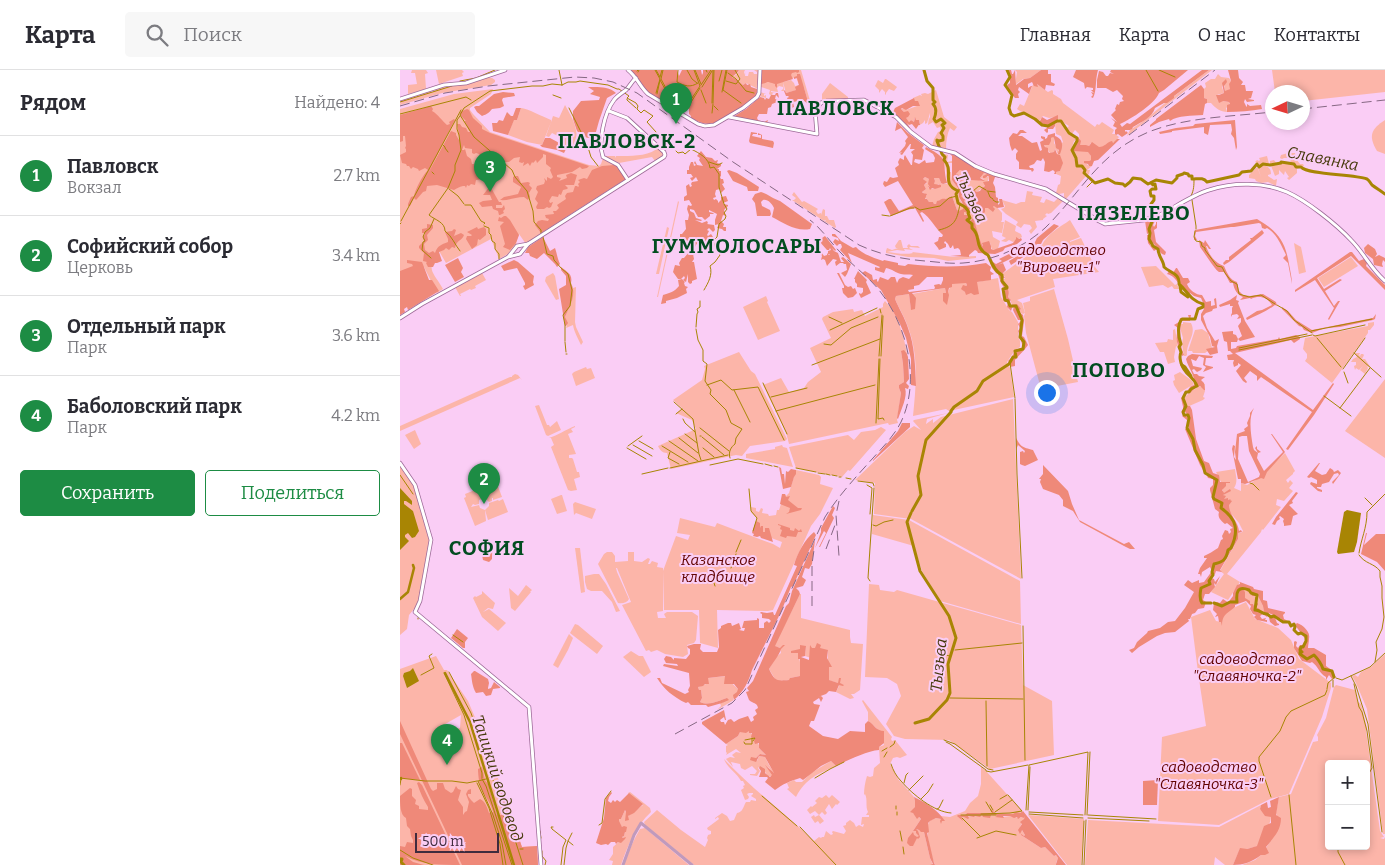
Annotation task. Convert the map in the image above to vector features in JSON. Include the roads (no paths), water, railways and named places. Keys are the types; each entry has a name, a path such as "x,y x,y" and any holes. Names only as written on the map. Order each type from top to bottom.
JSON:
{"main road":[{"path":"400,99 446,84 466,83 505,70"},
{"path":"628,70 646,92 695,122 713,126 745,107 758,96 760,70"},
{"path":"628,180 619,166 605,159 602,155 602,140 614,100 636,80"},
{"path":"729,117 817,134 816,108 821,103 825,101 864,100 896,117 928,146 937,150 956,153 988,172 1046,189 1103,224 1149,219 1210,189 1250,184 1281,190 1306,204 1345,234 1359,249 1373,270 1385,281"},
{"path":"400,318 508,256 520,254 528,244 664,157 664,152 626,118 610,110"},
{"path":"512,254 517,246 524,247"},
{"path":"400,463 415,485 431,540 420,600 415,612 529,707 541,865"}],"waterway":[{"path":"460,81 476,78 495,70"},
{"path":"559,70 562,85"},
{"path":"655,70 660,79 656,93"},
{"path":"656,70 660,77"},
{"path":"660,77 662,70"},
{"path":"663,70 661,79 675,105"},
{"path":"678,70 677,82 688,86 698,83"},
{"path":"687,70 692,79 697,83"},
{"path":"690,101 700,86 694,70"},
{"path":"695,70 701,84"},
{"path":"701,85 711,70"},
{"path":"712,103 713,70"},
{"path":"713,103 714,70"},
{"path":"719,81 722,70"},
{"path":"722,92 726,70"},
{"path":"727,70 723,90 741,103"},
{"path":"726,81 736,84 740,79 735,70"},
{"name":"Тызьва","path":"924,70 927,81 933,88 933,100 935,102 933,104 936,111 934,119 936,122 941,119 945,123 942,125 944,128 941,133 943,140 937,141 945,157 944,160 947,164 950,184 958,191 956,194 958,203 969,212 970,218 967,220 972,224 972,228 977,234 981,249 988,255 995,269 1002,275 1002,281 1007,287 1003,289 1005,300 1008,301 1010,306 1016,306 1022,320 1020,337 1024,342 1023,349 1015,351 1016,357 1013,357 1009,364 983,381 977,391 951,411"},
{"name":"Славянка","path":"1007,70 1010,77 1005,85 1012,95 1009,108 1011,114 1014,116 1024,113 1042,125 1048,126 1061,121 1069,133 1077,138 1072,150 1077,166 1082,166 1085,170 1084,173 1095,183 1108,179 1125,186 1133,178 1141,179 1148,184 1156,180 1172,183 1177,176 1184,173 1192,176 1192,179 1202,179 1207,182 1251,171 1257,164 1259,167 1263,164 1270,165 1281,162 1294,164 1296,167 1312,172 1367,179 1385,194"},
{"path":"1146,70 1158,91"},
{"path":"1159,70 1175,77"},
{"path":"702,87 712,71"},
{"path":"728,73 746,91 754,93"},
{"path":"660,80 674,105"},
{"path":"657,94 660,80"},
{"path":"562,85 568,82 580,81 608,85 619,89 629,96 627,98 636,103 637,109 641,113 644,110 653,116 647,122 665,142"},
{"path":"541,234 541,230 534,222 527,191 515,177 512,170 474,137 460,115 464,108 490,91 552,84 562,85"},
{"path":"400,102 452,86"},
{"path":"688,107 700,88"},
{"path":"701,90 706,103"},
{"path":"553,95 561,98"},
{"path":"400,114 466,97 471,100"},
{"path":"627,99 636,108"},
{"path":"712,113 713,104"},
{"path":"714,106 718,110"},
{"path":"569,108 587,144 591,157 598,166"},
{"path":"401,221 461,110"},
{"path":"460,116 457,120 457,129 461,150 455,165 455,171 448,188 429,215 443,225 445,231 450,235 460,251"},
{"path":"666,143 673,148"},
{"path":"443,145 448,152"},
{"path":"676,151 685,154 691,149 706,159 710,168 714,167 719,174 719,187 727,209 724,213 725,219 719,224 717,237 713,241 720,255 710,266 710,276 704,290"},
{"path":"709,162 718,165 722,163"},
{"path":"1191,196 1194,179"},
{"path":"1087,187 1093,181"},
{"path":"1151,183 1155,184 1156,189 1150,191 1151,196 1154,196 1151,204 1154,209 1149,229 1149,239 1153,246 1158,249 1164,267 1176,275 1179,284 1192,298 1203,304 1203,307 1198,309 1195,319 1182,319 1180,321 1179,334 1181,344 1179,347 1181,363 1197,386 1186,392 1183,398 1186,406 1183,412 1184,415 1188,415 1187,428 1205,473 1217,480 1213,497 1222,503 1221,508 1230,516 1236,531 1234,542 1224,560 1214,564 1213,575 1209,581 1210,584 1201,588 1200,598 1202,603 1211,603"},
{"path":"958,190 966,189 973,191 979,186 986,190"},
{"path":"449,189 464,204"},
{"path":"987,191 995,192"},
{"path":"988,192 993,199"},
{"path":"915,207 920,210 940,206 949,198 957,196"},
{"path":"993,200 999,202"},
{"path":"1192,200 1196,229"},
{"path":"939,230 955,221 960,204"},
{"path":"465,205 471,205 484,224"},
{"path":"890,216 914,208"},
{"path":"882,215 889,216"},
{"path":"431,258 422,250 423,242 425,241 423,237 434,219"},
{"path":"484,226 489,228 489,233 492,241 495,243 499,259"},
{"path":"1195,231 1194,237 1196,241 1201,242 1217,266 1222,267 1231,281 1237,284 1239,294 1249,297 1261,295 1275,304"},
{"path":"543,237 547,254 553,256 554,260 568,274 572,290 570,306 563,315 565,341"},
{"path":"1180,286 1181,292 1188,297"},
{"path":"696,327 697,309 700,307 700,301"},
{"path":"1277,305 1287,311 1294,320 1312,333"},
{"path":"830,330 877,308"},
{"path":"880,309 881,313"},
{"path":"879,356 882,315"},
{"path":"881,356 883,316"},
{"path":"829,317 842,323"},
{"path":"824,344 831,345 851,328 878,317"},
{"path":"1311,331 1372,319"},
{"path":"1313,335 1365,325"},
{"path":"696,329 698,340 703,350 703,361 707,364 705,381 711,390 710,394 726,410 731,423 742,429 730,450 730,458"},
{"path":"1239,348 1307,334"},
{"path":"1239,350 1312,335"},
{"path":"1317,338 1341,367"},
{"path":"1343,369 1365,338"},
{"path":"812,365 880,339"},
{"path":"565,342 566,352"},
{"path":"1354,353 1381,377"},
{"path":"876,423 879,359"},
{"path":"880,359 878,419 883,418 884,420"},
{"path":"1010,363 1015,398"},
{"path":"1182,365 1191,376"},
{"path":"1340,408 1370,368"},
{"path":"1344,372 1348,383"},
{"path":"707,385 721,380 732,390 758,387 784,440"},
{"path":"763,383 787,434"},
{"path":"776,411 875,385"},
{"path":"771,397 807,388"},
{"path":"734,390 750,422"},
{"path":"1324,396 1351,416"},
{"path":"1015,399 1022,578"},
{"path":"674,402 693,419 701,460"},
{"path":"676,414 682,409"},
{"name":"Тызьва","path":"912,511 921,495 918,476 926,440 951,412"},
{"path":"683,419 695,432"},
{"path":"700,428 729,451"},
{"path":"685,434 697,443"},
{"path":"628,446 642,436"},
{"path":"702,437 724,455"},
{"path":"679,438 698,453"},
{"path":"639,441 653,449"},
{"path":"669,441 698,461"},
{"path":"633,445 652,456"},
{"path":"662,446 688,462"},
{"path":"627,448 646,459"},
{"path":"703,448 714,457"},
{"path":"670,452 668,458 679,464"},
{"path":"670,468 728,455"},
{"path":"710,465 738,459 763,464"},
{"path":"765,464 772,466"},
{"path":"774,466 778,467"},
{"path":"642,474 668,468"},
{"path":"796,468 816,472"},
{"path":"818,473 825,474"},
{"path":"826,474 830,475"},
{"path":"400,475 413,494"},
{"path":"832,475 837,476"},
{"path":"846,478 851,479"},
{"path":"858,481 873,483 874,486"},
{"path":"1250,483 1259,490"},
{"path":"867,485 872,488 870,514"},
{"path":"870,581 868,578 874,488"},
{"path":"749,489 751,511 757,518 753,531"},
{"path":"1359,553 1367,512 1385,494"},
{"path":"1365,498 1372,505"},
{"name":"Тызьва","path":"911,513 907,522 920,571 949,616 956,638 948,664 950,693 947,700 929,719 915,723"},
{"path":"873,525 876,526 893,520"},
{"path":"736,552 741,540"},
{"path":"731,568 736,554"},
{"path":"1359,555 1380,571 1384,617 1382,629 1376,642 1375,662"},
{"path":"400,599 408,592 414,568 413,565"},
{"path":"1214,603 1222,606 1230,602 1237,602 1238,591 1242,588 1249,590 1257,595 1255,610 1271,617 1274,616 1283,622 1289,622 1291,626 1294,624 1294,630 1298,634 1301,633 1306,636 1306,641 1303,647 1301,647 1300,650 1302,652 1300,654 1307,659 1314,655 1323,669 1332,671 1334,677"},
{"path":"1023,626 1025,760"},
{"path":"453,635 463,642"},
{"path":"955,650 1022,643"},
{"path":"936,653 950,656"},
{"path":"1336,678 1342,680 1370,667 1385,653"},
{"path":"421,675 434,668 429,656 432,654"},
{"path":"449,672 471,713 487,760"},
{"name":"Таицкий водовод","path":"444,673 464,715 482,778"},
{"name":"Таицкий водовод","path":"445,673 470,722 514,865"},
{"path":"1351,676 1368,724 1382,832"},
{"path":"1327,689 1328,683 1335,677"},
{"path":"1333,680 1333,687"},
{"path":"1354,684 1367,731 1372,768 1370,772"},
{"path":"1271,797 1259,757 1280,731 1291,711 1325,695 1327,690"},
{"path":"950,698 1023,699"},
{"path":"986,701 987,766"},
{"path":"744,742 745,744 752,744 752,738"},
{"path":"745,740 755,738 753,741"},
{"path":"944,740 955,744 988,769 993,770"},
{"name":"Тызьва","path":"890,747 895,741"},
{"path":"946,742 986,771 991,772 1028,765"},
{"name":"Тызьва","path":"882,751 887,748"},
{"name":"Тызьва","path":"884,757 887,752"},
{"path":"1026,810 1029,765 1088,752 1085,815"},
{"path":"1087,815 1090,752"},
{"path":"488,761 492,775 489,778"},
{"path":"815,778 844,762"},
{"path":"891,764 899,779 917,797 931,806 951,813"},
{"path":"1028,810 1030,767"},
{"path":"904,783 908,773"},
{"path":"909,790 923,776"},
{"path":"491,777 496,785 504,818 510,824 523,865"},
{"path":"400,778 467,783 477,781"},
{"path":"400,785 401,779"},
{"name":"Таицкий водовод","path":"482,779 512,865"},
{"path":"478,781 486,779"},
{"path":"478,781 493,815 502,843 506,865"},
{"path":"477,783 489,808 500,844 503,865"},
{"path":"921,799 933,784"},
{"path":"599,825 602,823 605,799 611,791"},
{"path":"1000,799 1007,795"},
{"path":"981,814 1022,811 1008,795"},
{"path":"1289,795 1296,865"},
{"path":"762,796 797,826"},
{"path":"937,809 943,800"},
{"path":"995,812 1012,800"},
{"path":"986,802 992,812"},
{"path":"990,805 993,810"},
{"path":"1029,812 1083,815"},
{"path":"1029,814 1083,818"},
{"path":"961,815 996,815"},
{"path":"1088,815 1156,819"},
{"path":"962,818 980,836"},
{"path":"1088,818 1149,821"},
{"path":"1084,865 1086,820"},
{"path":"1082,865 1084,821"},
{"path":"553,827 551,827 552,829 566,840 563,847 561,865"},
{"path":"800,827 836,865"},
{"path":"540,831 541,838"},
{"path":"900,831 902,841"},
{"path":"977,838 996,831 1016,835"},
{"path":"572,833 568,841 573,845"},
{"path":"564,865 568,841"},
{"path":"903,847 904,854"},
{"path":"400,850 413,858 433,865"},
{"path":"1338,850 1345,865"},
{"path":"542,851 542,856 546,861 545,865"},
{"path":"400,859 402,859 401,862 404,865"}],"railway":[{"path":"1129,135 1215,70"},
{"path":"400,106 445,93 488,86 575,77 613,82 637,93 733,162 859,245 900,258 953,263 985,260 1027,242 1045,228 1109,157 1136,138 1151,131 1184,122 1265,113"},
{"path":"1310,108 1385,100"},
{"path":"675,734 732,703 745,690 825,517 848,486 892,437 901,422 907,406 910,389 908,353 897,319 875,285 810,220"},
{"path":"839,501 836,515 839,556"},
{"path":"826,549 835,525"},
{"path":"812,606 814,550"}],"place":[{"name":"Павловск","path":"676,124"},
{"name":"Отдельный парк","path":"490,192"},
{"name":"Софийский собор","path":"484,504"},
{"name":"Баболовский парк","path":"447,765"}],"district":[{"name":"ПАВЛОВСК","path":"836,108"},
{"name":"ПАВЛОВСК-2","path":"627,141"},
{"name":"ПЯЗЕЛЕВО","path":"1134,213"},
{"name":"ГУММОЛОСАРЫ","path":"737,246"},
{"name":"ПОПОВО","path":"1119,370"},
{"name":"СОФИЯ","path":"487,548"}],"park label":[{"name":"садоводство \"Вировец-1\"","path":"1058,258"},
{"name":"Казанское кладбище","path":"718,568"},
{"name":"садоводство \"Славяночка-2\"","path":"1247,668"},
{"name":"садоводство \"Славяночка-3\"","path":"1209,776"}]}
